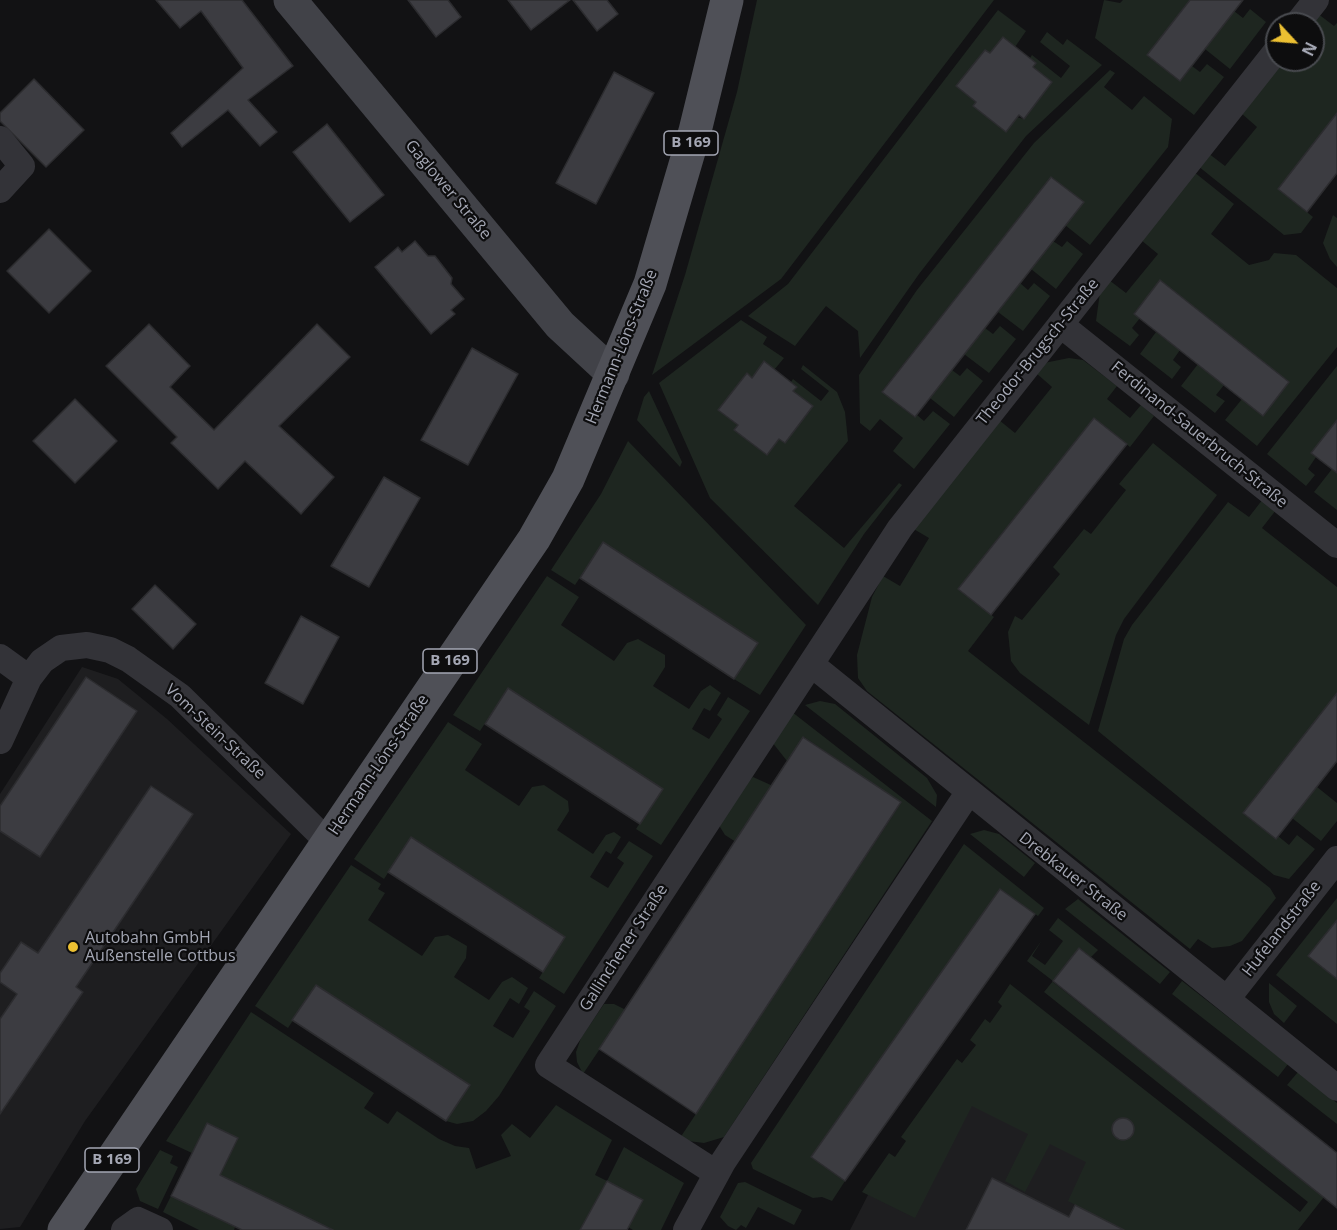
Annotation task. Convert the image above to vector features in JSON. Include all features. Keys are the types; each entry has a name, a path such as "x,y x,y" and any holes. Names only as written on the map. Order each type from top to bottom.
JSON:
{"main road":[{"name":"Hermann-Löns-Straße","path":"64,1230 327,840 534,539 568,479 650,284 700,112 728,0"}],"street":[{"name":"Gaglower Straße","path":"290,0 560,325 613,374"},
{"path":"1306,12 1316,0"},
{"name":"Theodor-Brugsch-Straße","path":"811,664 900,528 1265,65"},
{"path":"0,139 22,166 0,190"},
{"name":"Ferdinand-Sauerbruch-Straße","path":"1060,325 1337,545"},
{"name":"Vom-Stein-Straße","path":"0,741 29,678 42,661 61,648 87,645 110,650 128,659 180,696 327,840"},
{"path":"0,657 29,678"},
{"name":"Drebkauer Straße","path":"811,664 968,793 1337,1088"},
{"name":"Gallinchener Straße","path":"717,1173 548,1065 811,664"},
{"path":"686,1230 717,1173 968,793"},
{"name":"Hufelandstraße","path":"1227,999 1337,859"}],"shaded area":[{"path":"757,0 994,0 781,279 652,375 685,275 737,92"},
{"path":"1104,0 1120,3 1123,0 1190,0 1147,55 1180,81 1192,66 1200,72 1207,64 1224,77 1194,115 1095,38"},
{"path":"1250,9 1265,23 1230,69 1205,49 1234,11 1243,18"},
{"path":"998,10 1026,31 1015,47 990,53 985,50 957,86 976,102 973,106 1024,119 1035,63 1030,58 1032,55 1061,78 1070,66 1040,42 1047,32 1063,45 1067,39 1102,65 1026,136 919,274 860,358 858,331 826,306 795,346 748,316 788,284"},
{"path":"1325,19 1334,26 1337,23 1337,113 1278,189 1313,217 1301,233 1284,235 1198,166 1208,153 1225,166 1257,127 1241,113 1272,72 1325,72"},
{"path":"1110,70 1115,73 1104,87 1132,110 1144,96 1172,119 1168,147 1090,245 1065,225 1083,202 1051,177 882,391 914,417 917,415 924,421 933,411 950,424 914,469 893,451 903,438 880,419 870,431 860,423 859,375 917,290 1034,143"},
{"path":"1194,172 1234,204 1211,234 1249,265 1269,260 1274,253 1296,255 1337,288 1337,347 1257,446 1225,420 1242,399 1263,415 1289,382 1160,281 1134,313 1140,318 1132,328 1139,335 1130,346 1096,321 1100,292 1109,280 1126,293 1158,254 1141,240"},
{"path":"1333,215 1337,218 1337,267 1330,259 1323,243"},
{"path":"1053,241 1062,247 1067,241 1083,254 1056,289 1031,269"},
{"path":"1020,283 1028,290 1034,283 1050,296 1023,331 998,312"},
{"path":"741,320 767,337 763,344 784,358 774,370 764,362 752,378 746,374 718,410 738,425 734,430 767,455 779,439 785,443 812,406 793,391 797,387 791,382 793,379 821,401 829,391 801,369 803,365 837,392 845,412 848,441 794,506 844,548 899,483 902,485 864,534 818,605 710,498 659,383"},
{"path":"1000,326 1016,339 989,373 964,354 985,328 993,334"},
{"path":"1156,332 1180,350 1173,360 1181,367 1172,379 1140,354"},
{"path":"1069,358 1083,360 1117,386 1107,399 1130,418 1141,405 1154,416 1130,447 1094,418 991,547 958,589 994,617 968,651 1270,888 1276,898 1242,941 1230,946 1212,948 1198,939 1190,949 867,691 858,678 857,655 872,597 883,576 900,586 929,538 912,528 999,420 1015,433 1052,387 1036,373 1044,363"},
{"path":"1198,364 1224,385 1216,395 1225,401 1215,413 1181,386"},
{"path":"1337,366 1337,420 1312,454 1316,457 1308,469 1315,475 1306,486 1267,454"},
{"path":"967,368 983,381 954,417 930,398 952,370 960,376"},
{"path":"649,391 682,462 680,467 637,420 644,397"},
{"path":"628,441 806,625 760,695 734,679 603,543 575,585 551,570 601,494"},
{"path":"1153,443 1217,495 1124,619 1116,635 1089,725 1020,673 1011,661 1008,632 1015,616 1022,620 1060,574 1053,567 1084,529 1091,534 1126,490 1119,484"},
{"path":"1332,469 1337,473 1337,510 1314,492"},
{"path":"1263,499 1276,510 1262,528 1337,587 1337,693 1243,813 1276,839 1278,836 1289,845 1297,835 1315,849 1289,879 1274,875 1098,731 1124,639 1132,625 1228,502 1249,517"},
{"path":"547,576 579,597 561,625 614,661 627,643 638,639 665,655 665,667 653,686 689,709 701,691 710,685 721,693 710,711 704,708 692,729 709,739 722,719 717,715 728,697 750,711 661,845 636,829 662,789 508,688 480,731 453,715"},
{"path":"82,667 118,679 167,719 291,834 85,1121 20,1227 0,1229 0,794"},
{"path":"820,701 835,704 927,778 937,795 936,807 805,705"},
{"path":"792,712 932,821 724,1137 704,1143 688,1141 680,1138 901,803 804,737 787,761 772,742"},
{"path":"448,722 482,744 465,770 519,806 532,787 544,785 568,801 569,811 557,830 593,854 606,835 614,832 621,837 611,854 606,851 590,877 608,888 624,863 617,858 629,841 653,856 564,994 539,978 565,937 411,837 384,879 354,859"},
{"path":"753,777 773,786 736,842 725,835 720,827 720,820 744,784"},
{"path":"1317,787 1337,803 1337,821 1321,841 1292,818"},
{"path":"984,830 999,834 1035,863 1024,877 970,834"},
{"path":"964,844 1044,908 1038,916 1000,890 811,1157 845,1181 832,1201 822,1197 813,1198 753,1169 751,1163"},
{"path":"351,865 381,884 378,889 385,893 368,920 422,956 435,937 448,935 467,946 466,958 454,977 489,1000 502,982 512,977 528,988 519,1004 510,998 493,1026 513,1038 530,1011 524,1007 534,991 556,1006 499,1096 486,1111 473,1121 457,1124 446,1121 469,1085 316,985 288,1028 255,1006"},
{"path":"1337,898 1337,920 1308,956 1337,979 1337,1024 1276,975"},
{"path":"1078,899 1170,972 1160,984 1065,909"},
{"path":"1058,918 1098,950 1091,957 1079,948 1053,982 1324,1197 1298,1230 1122,1230 1068,1201 1086,1162 1050,1144 1025,1192 1005,1181 1028,1134 972,1106 915,1218 862,1192 889,1153 895,1157 906,1141 901,1137 957,1059 962,1063 976,1045 970,1040 985,1019 990,1023 1002,1006 998,1002 1010,984 1300,1212 1308,1202 1044,992 1053,981 1027,961 1042,940 1032,956 1045,965 1063,941 1049,930"},
{"path":"1182,981 1288,1064 1278,1077 1172,994"},
{"path":"1269,983 1297,1006 1284,1023 1274,1014 1269,1002"},
{"path":"604,1004 614,1004 626,1010 583,1074 577,1062 576,1052 581,1038"},
{"path":"251,1012 374,1093 364,1108 388,1124 397,1111 439,1139 455,1146 469,1148 476,1169 511,1156 501,1135 512,1124 530,1138 556,1105 612,1140 595,1175 607,1181 580,1230 333,1230 220,1175 238,1138 207,1123 192,1153 166,1141"},
{"path":"1298,1072 1337,1103 1337,1124 1287,1085"},
{"path":"971,1102 1088,1162 1124,1230 850,1230 869,1193"},
{"path":"624,1147 684,1183 661,1230 633,1230 628,1227 643,1200 607,1181"},
{"path":"160,1150 173,1156 170,1163 178,1167 158,1209 140,1201 136,1189"},
{"path":"745,1182 802,1210 794,1225 758,1207 746,1228 741,1225 736,1230 728,1226 720,1217 738,1183"},
{"path":"171,1196 235,1227 234,1230 199,1230 163,1212"}],"building":[{"path":"156,0 242,0 293,66 248,100 277,132 260,146 228,110 182,147 171,133 243,68 201,11 180,28"},
{"path":"408,0 448,0 461,17 436,37"},
{"path":"508,0 570,0 531,30"},
{"path":"573,0 607,0 618,14 597,31"},
{"path":"1190,0 1243,0 1180,81 1147,55"},
{"path":"1003,37 1036,63 1033,67 1052,82 1024,119 1019,115 1006,132 973,106 976,102 956,86 985,50 990,53"},
{"path":"614,72 654,93 596,204 556,183"},
{"path":"34,79 84,130 46,167 0,121 0,113"},
{"path":"1337,113 1337,173 1307,212 1278,189"},
{"path":"327,124 384,195 350,222 293,152"},
{"path":"1051,177 1084,202 915,417 882,392"},
{"path":"49,229 91,271 49,313 7,271"},
{"path":"415,241 428,256 435,256 452,278 451,284 464,299 451,310 455,314 431,334 375,267 398,247 402,252"},
{"path":"1160,280 1289,382 1263,416 1134,314"},
{"path":"149,324 190,366 170,387 214,430 317,324 350,357 279,426 334,477 301,514 245,461 218,489 171,443 177,437 106,366"},
{"path":"472,348 518,374 468,465 421,440"},
{"path":"764,361 797,387 793,391 813,406 785,443 779,439 767,455 734,430 738,425 718,410 747,373 752,378"},
{"path":"75,399 117,441 75,483 33,441"},
{"path":"1094,418 1127,444 991,615 958,589"},
{"path":"1337,420 1337,473 1311,453"},
{"path":"384,477 420,498 369,587 331,566"},
{"path":"603,542 758,643 734,679 580,578"},
{"path":"155,585 196,624 173,649 132,609"},
{"path":"301,616 339,637 303,704 265,683"},
{"path":"86,677 137,711 40,857 0,831 0,806"},
{"path":"508,688 663,789 640,824 485,724"},
{"path":"1337,693 1337,761 1276,839 1243,813"},
{"path":"803,737 901,802 696,1114 599,1049"},
{"name":"Autobahn GmbH Außenstelle Cottbus","path":"151,786 193,814 76,987 83,992 0,1114 0,1019 17,994 0,982 0,973 21,942 38,953"},
{"path":"411,837 565,937 543,972 388,872"},
{"path":"1000,889 1035,914 845,1181 811,1157"},
{"path":"1337,920 1337,979 1308,956"},
{"path":"1079,948 1337,1153 1337,1208 1053,981"},
{"path":"316,985 470,1085 446,1121 292,1020"},
{"path":"1123,1118 1131,1121 1134,1129 1131,1137 1123,1140 1115,1137 1112,1129 1115,1121"},
{"path":"207,1123 238,1138 220,1175 333,1230 242,1230 171,1196"},
{"path":"992,1178 1069,1217 1075,1205 1124,1230 966,1230"},
{"path":"607,1181 643,1200 627,1230 580,1230"}],"place":[{"name":"Autobahn GmbH Außenstelle Cottbus","path":"73,947"}]}
